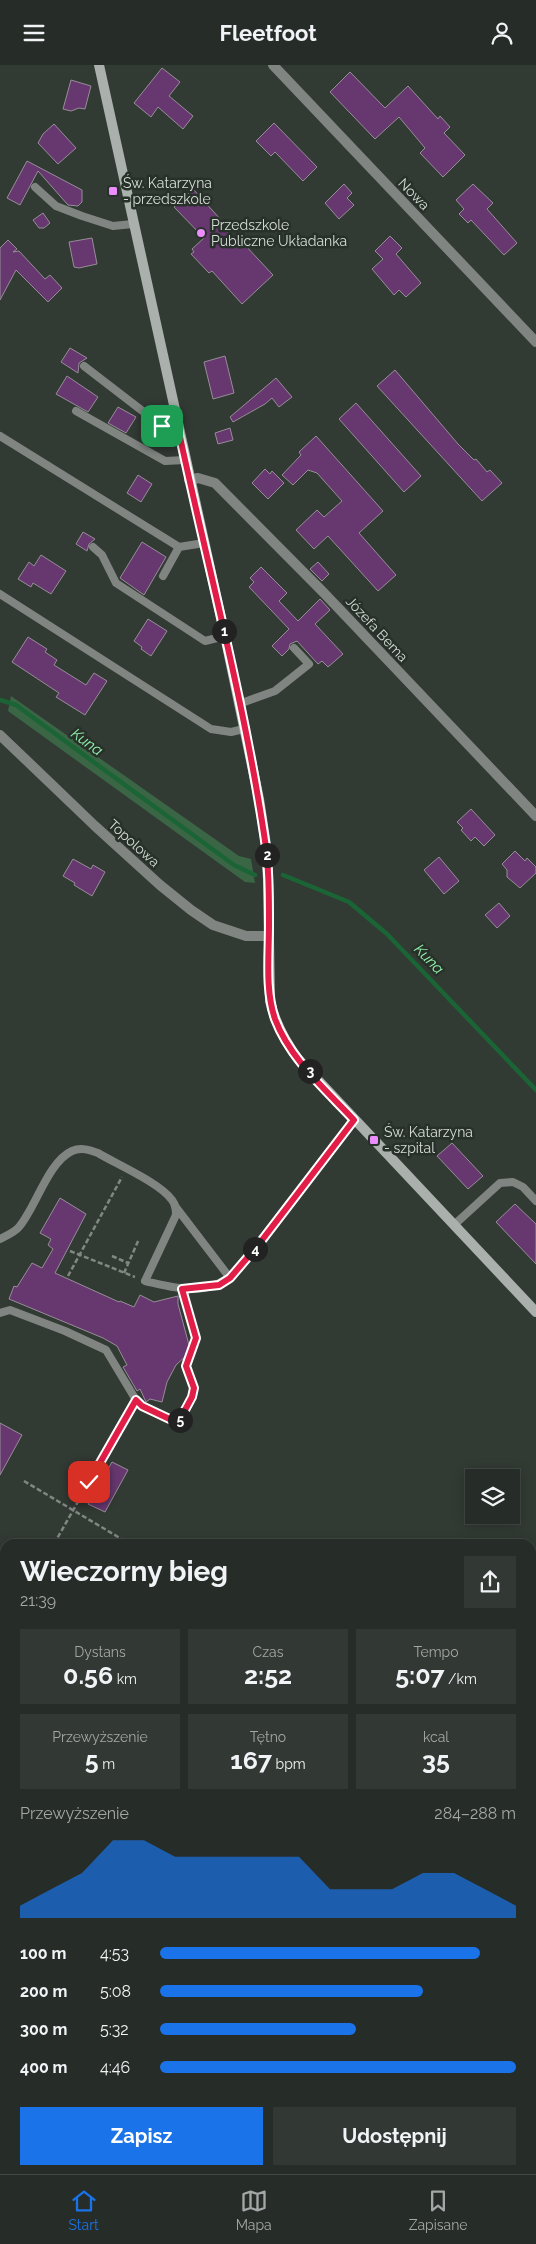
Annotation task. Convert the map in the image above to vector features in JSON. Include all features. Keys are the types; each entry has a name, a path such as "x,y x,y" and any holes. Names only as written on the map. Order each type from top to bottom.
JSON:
{"street":[{"path":"99,65 189,480 225,636 266,845 270,1001 283,1037 298,1059 536,1312"},
{"name":"Nowa","path":"273,65 536,342"},
{"name":"Józefa Bema","path":"189,480 198,478 215,483 324,593 536,816"},
{"name":"Topolowa","path":"0,735 102,833 191,910 213,925 246,936 269,936"}],"lane":[{"path":"35,187 56,206 113,226 133,224"},
{"path":"84,365 162,426 177,423"},
{"path":"76,411 165,461 185,460"},
{"path":"0,436 179,547 204,543"},
{"path":"93,547 102,555 116,583 136,598 205,641 225,636"},
{"path":"163,576 179,547"},
{"path":"0,594 211,729 231,732 244,729"},
{"path":"239,704 274,691 309,664 294,648"},
{"path":"175,1206 176,1215 145,1281 182,1289 219,1285 230,1278 259,1244 354,1120"},
{"path":"0,1239 18,1228 55,1166 72,1151 88,1150 98,1153 126,1169 159,1189 171,1199 230,1278"},
{"path":"454,1225 500,1183 513,1182 522,1187 536,1201"},
{"path":"0,1313 10,1310 65,1331 106,1350 136,1400"}],"path":[{"path":"68,1276 126,1169"},
{"path":"124,1273 138,1239"},
{"path":"70,1251 145,1281"},
{"path":"112,1256 128,1263"},
{"path":"57,1539 136,1400 142,1406 178,1423 192,1397 194,1388 186,1366 196,1338 182,1289"},
{"path":"24,1481 122,1539"}],"green space":[{"path":"11,696 239,856 251,859 255,883 245,882 8,711"}],"building":[{"path":"162,68 180,82 169,96 193,116 183,129 158,107 151,117 134,103"},
{"path":"350,72 385,108 408,86 438,119 440,116 450,127 444,133 465,155 443,177 420,153 425,148 399,117 375,139 330,92"},
{"path":"71,80 91,86 85,109 79,108 71,111 63,109"},
{"path":"274,123 317,167 303,181 275,152 271,156 256,141"},
{"path":"54,124 76,148 58,164 38,143 43,134"},
{"path":"27,161 82,190 82,202 78,206 68,205 38,171 20,205 7,198"},
{"path":"344,184 352,193 347,198 354,205 339,219 325,203"},
{"path":"473,184 493,203 487,209 517,243 504,255 471,220 468,223 459,214 464,209 456,200"},
{"path":"193,189 222,221 220,224 241,247 244,244 273,275 242,304 212,271 209,273 191,254 194,252 192,249 204,238 174,207"},
{"path":"43,213 50,223 44,228 39,228 33,220"},
{"path":"390,236 402,248 396,254 421,283 406,297 399,290 394,295 372,269 383,259 375,251"},
{"path":"92,238 97,264 79,268 74,267 69,242"},
{"path":"8,240 17,249 13,252 19,251 45,279 50,275 62,288 48,302 16,270 0,300 0,248"},
{"path":"70,348 87,358 79,363 78,373 61,362"},
{"path":"225,356 234,393 213,399 204,362"},
{"path":"395,370 458,444 474,460 476,459 487,472 490,470 502,483 482,501 377,386"},
{"path":"67,376 98,397 88,412 56,394"},
{"path":"276,378 292,397 279,407 272,398 233,422 230,417"},
{"path":"356,403 421,476 404,492 339,419"},
{"path":"118,407 136,417 126,433 108,423"},
{"path":"230,428 233,440 218,444 215,433"},
{"path":"316,436 383,511 359,533 396,575 378,591 328,536 314,549 296,530 317,510 324,517 342,501 317,473 308,470 293,485 282,475 301,455 299,452"},
{"path":"265,469 270,474 272,471 284,483 268,499 252,483"},
{"path":"138,475 152,484 141,502 127,493"},
{"path":"83,532 95,539 89,544 87,551 76,544"},
{"path":"142,542 166,557 144,595 120,578"},
{"path":"41,555 66,571 51,594 33,583 31,587 18,579 29,562 34,566"},
{"path":"318,562 329,574 322,581 310,569"},
{"path":"261,567 287,593 279,601 298,621 320,599 330,610 315,624 343,654 328,667 322,661 318,664 297,641 290,644 289,649 282,656 272,646 289,629 249,587 254,582 250,578"},
{"path":"148,619 167,631 151,656 134,641"},
{"path":"28,637 47,649 45,652 57,660 54,665 86,685 94,673 107,681 85,715 56,697 59,693 12,662"},
{"path":"471,809 495,835 484,846 475,837 471,841 461,830 463,828 457,822"},
{"path":"515,851 525,861 527,858 536,867 536,873 520,888 507,877 507,870 502,864"},
{"path":"439,857 459,881 444,894 424,870"},
{"path":"73,859 91,869 93,865 105,872 92,896 63,876"},
{"path":"499,903 510,916 497,928 485,915"},
{"path":"452,1143 483,1176 468,1189 437,1156"},
{"path":"60,1198 86,1214 55,1273 134,1307 140,1295 154,1302 178,1296 178,1304 189,1345 188,1354 176,1365 167,1382 162,1402 150,1399 146,1402 140,1389 137,1391 123,1367 127,1365 117,1346 103,1338 9,1299 14,1286 17,1287 32,1263 42,1268 53,1249 48,1245 51,1239 40,1233"},
{"path":"515,1204 536,1224 536,1264 496,1222"},
{"path":"0,1423 22,1435 0,1475"},
{"path":"112,1462 128,1470 105,1512 88,1504"}],"waterway":[{"name":"Kuna","path":"0,700 16,705 234,865 255,875"},
{"name":"Kuna","path":"283,875 349,902 387,934 536,1090"}],"place":[{"name":"Św. Katarzyna - przedszkole","path":"113,191"},
{"name":"Przedszkole Publiczne Układanka","path":"201,233"},
{"name":"Św. Katarzyna - szpital","path":"374,1140"}],"route":[{"path":"89,1482 136,1400 142,1406 178,1423 192,1397 194,1388 186,1366 196,1338 182,1289 219,1285 230,1278 259,1244 354,1120 298,1059 283,1037 270,1001 266,845 258,799 225,636 177,423 162,426"}]}
